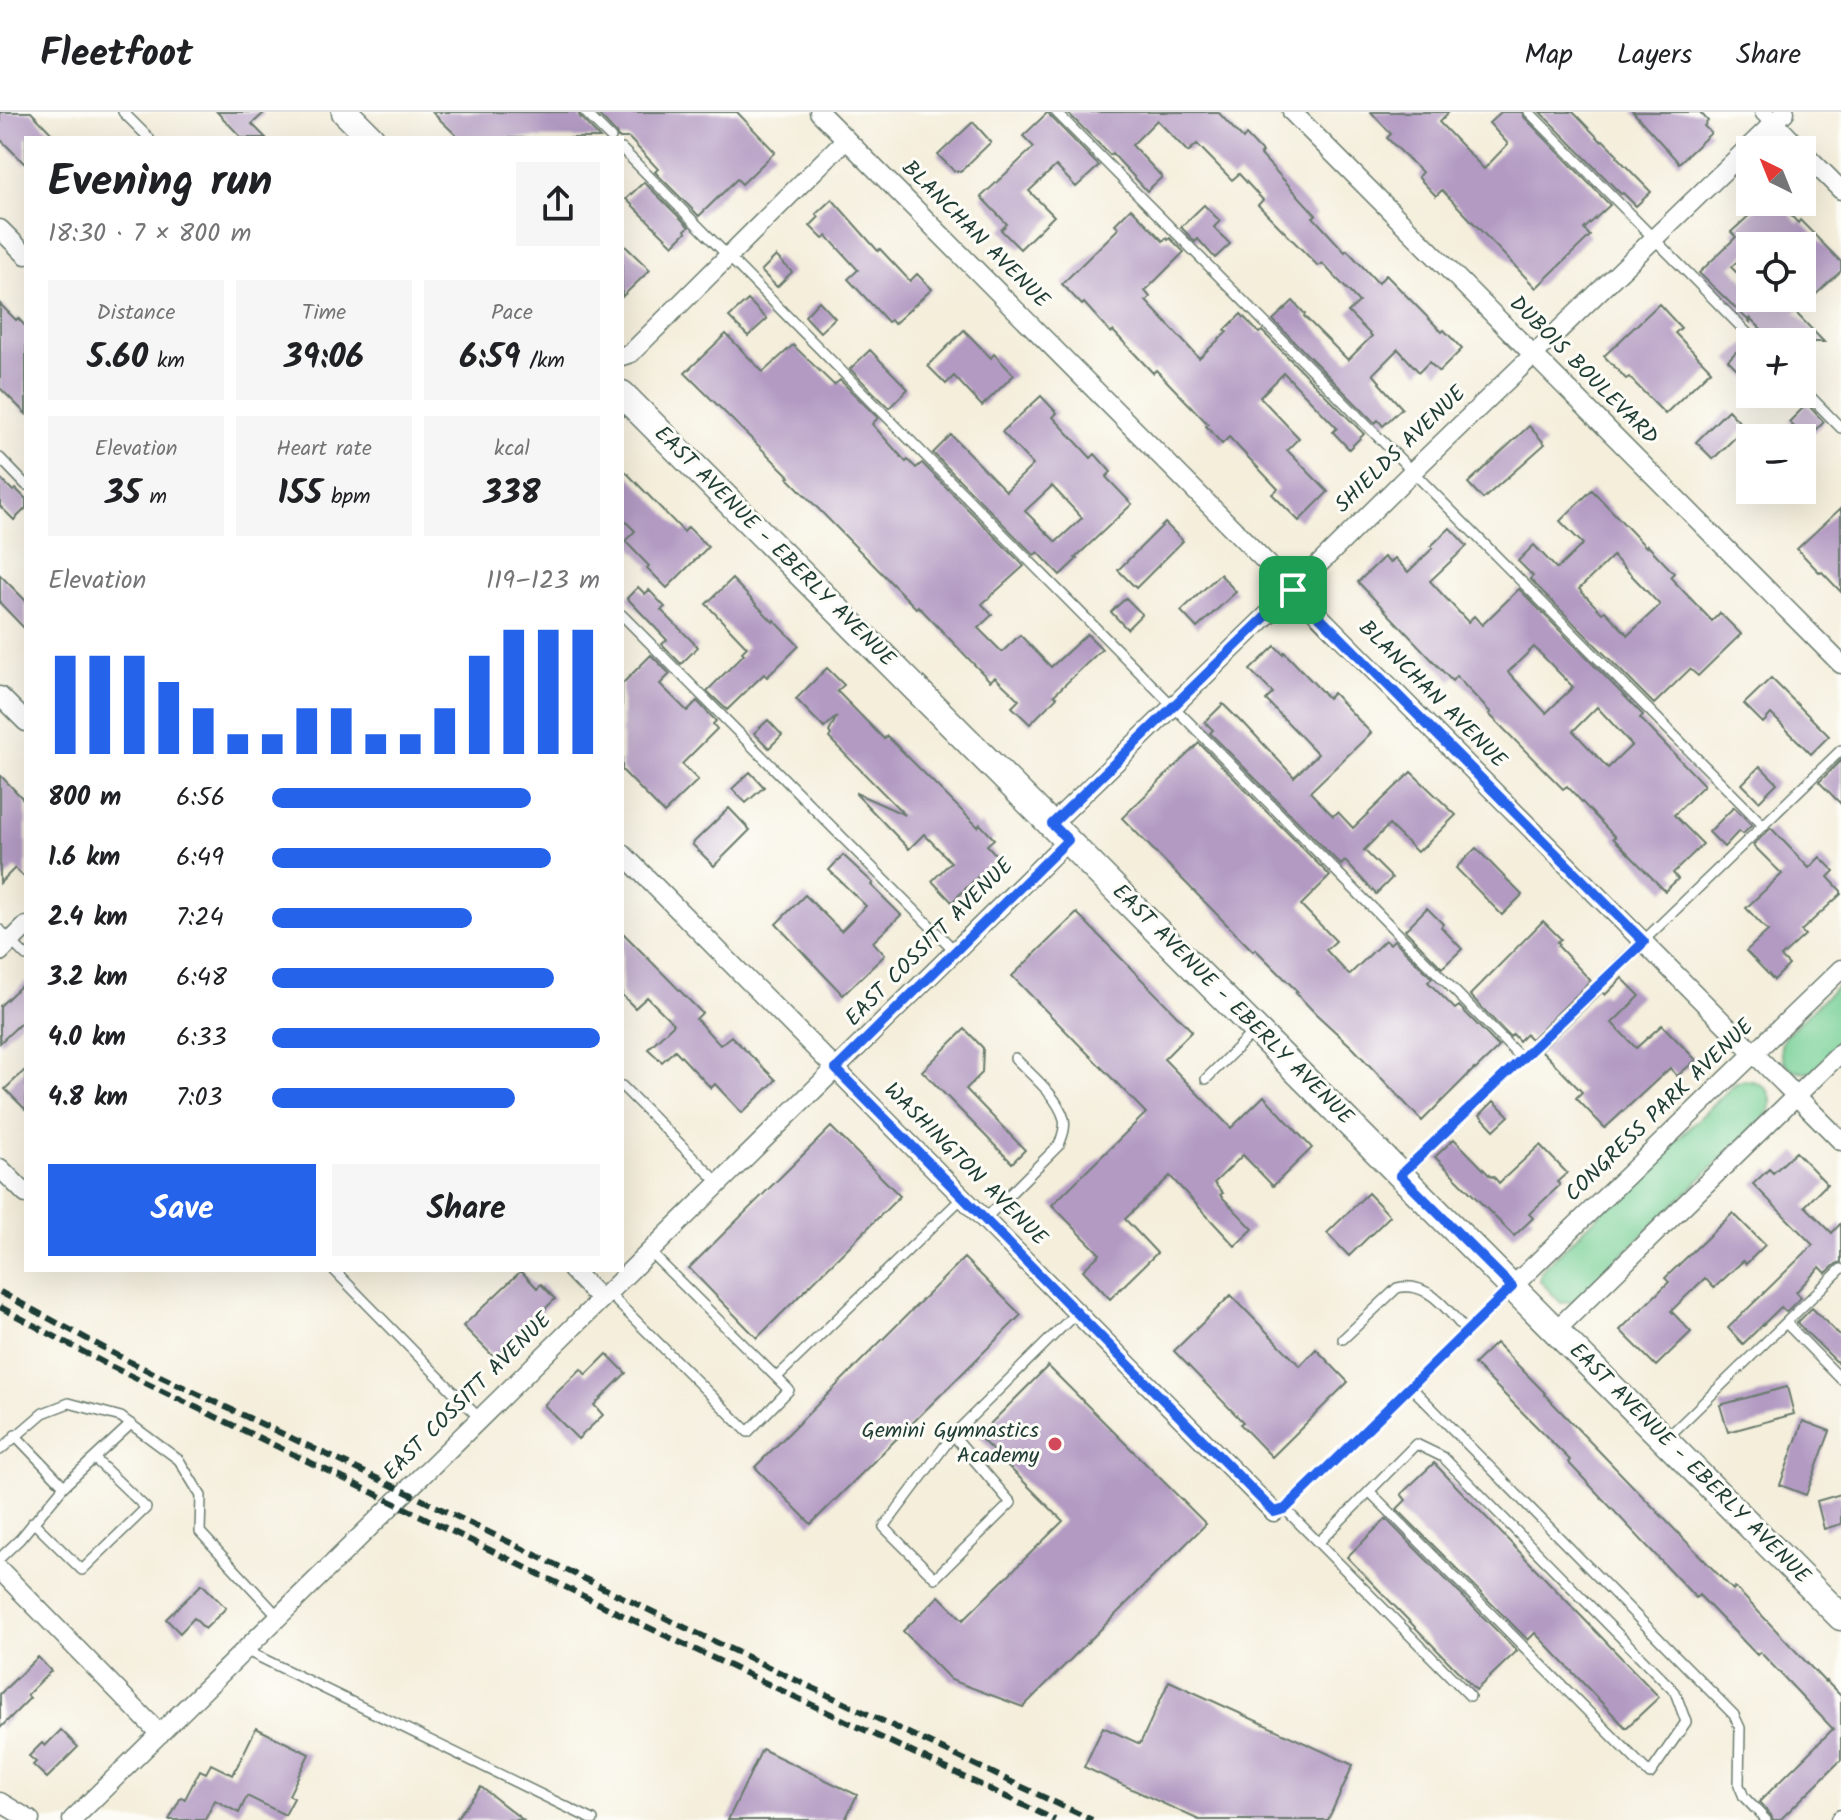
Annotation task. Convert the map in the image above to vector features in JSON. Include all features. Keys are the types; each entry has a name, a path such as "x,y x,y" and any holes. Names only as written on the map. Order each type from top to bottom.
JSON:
{"main road":[{"path":"345,112 369,136"},
{"name":"EAST AVENUE - EBERLY AVENUE","path":"624,396 1841,1617"}],"street":[{"name":"BLANCHAN AVENUE","path":"820,112 1841,1141"},
{"name":"DUBOIS BOULEVARD","path":"1292,112 1841,664"},
{"name":"SHIELDS AVENUE","path":"1060,832 1173,705 1655,238 1774,115"},
{"path":"1774,115 1791,136"},
{"path":"624,355 631,353 846,139"},
{"path":"1816,164 1841,190"},
{"path":"0,229 24,253"},
{"path":"0,696 24,720"},
{"name":"EAST COSSITT AVENUE","path":"72,1820 955,951 1060,832"},
{"name":"WASHINGTON AVENUE","path":"624,855 1077,1312 1280,1510"},
{"path":"4,941 24,927"},
{"name":"CONGRESS PARK AVENUE","path":"1512,1287 1841,969"},
{"path":"1555,1331 1841,1052"},
{"path":"0,1168 24,1192"},
{"path":"575,1272 605,1296"},
{"path":"0,1570 160,1734"},
{"path":"0,1802 30,1820"}],"lane":[{"path":"123,112 147,136"},
{"path":"585,112 609,136"},
{"path":"1056,112 1764,826"},
{"path":"1529,112 1742,328"},
{"path":"624,151 1522,1059"},
{"path":"1816,402 1841,428"},
{"path":"0,458 24,483"},
{"path":"624,617 955,951"},
{"path":"1400,1175 1841,750"},
{"path":"4,941 24,955"},
{"path":"1206,1079 1256,1029"},
{"path":"985,1219 1059,1145 1064,1130 1064,1120 1051,1096 1015,1058"},
{"path":"624,1088 719,1183"},
{"path":"777,1377 963,1197"},
{"path":"605,1296 748,1432 789,1390 650,1252"},
{"path":"1665,1440 1841,1269"},
{"path":"336,1272 480,1419"},
{"path":"1343,1339 1397,1288 1407,1285 1431,1294 1467,1332"},
{"path":"1470,1696 1319,1542 1280,1510 1512,1287"},
{"path":"953,1435 1011,1503 935,1578 884,1527 953,1435 1077,1312"},
{"path":"1786,1323 1841,1379"},
{"path":"1410,1386 1734,1715 1740,1728 1739,1785 1744,1797 1766,1820"},
{"path":"0,1450 43,1413 69,1403 121,1417 179,1460 201,1496 200,1532 279,1617"},
{"path":"0,1558 64,1486 131,1424"},
{"path":"15,1435 64,1486"},
{"path":"1319,1542 1369,1491 1416,1444 1443,1457 1675,1692 1686,1722 1650,1774 1369,1491"},
{"path":"33,1522 82,1570 146,1508 95,1459"},
{"path":"245,1650 593,1820"}],"green space":[{"path":"1841,982 1841,1045 1811,1071 1794,1070 1782,1057 1783,1040"},
{"path":"1745,1080 1758,1083 1767,1090 1771,1101 1768,1114 1573,1302 1561,1303 1540,1281 1544,1268 1736,1083"}],"building":[{"path":"0,112 31,112 54,136 24,136 24,163 0,139"},
{"path":"217,112 265,112 252,124 264,136 240,136"},
{"path":"432,112 578,112 598,136 457,136"},
{"path":"596,112 737,112 775,152 742,184 737,179 699,216 655,172 658,169 629,138 616,133"},
{"path":"1048,112 1099,166 1076,187 1056,166 1029,191 1054,216 1020,249 1001,230 1007,224 981,197 1034,147 1023,136"},
{"path":"1067,112 1218,112 1243,139 1246,135 1262,152 1260,154 1345,252 1347,250 1378,283 1386,275 1462,349 1439,372 1429,362 1419,372 1398,349 1373,374 1402,408 1383,426 1378,420 1375,423 1273,320 1293,301 1348,360 1372,336 1348,312 1359,302 1322,263 1318,266 1258,205 1263,200 1239,174 1232,180 1197,144 1188,152 1157,120 1132,145 1162,177 1147,191 1112,153 1110,155"},
{"path":"1371,112 1449,112 1439,122 1484,169 1508,144 1489,123 1501,112 1522,112 1610,205 1584,229 1590,236 1536,288 1442,190 1436,196 1418,177 1422,172 1387,138 1391,134"},
{"path":"1540,112 1573,112 1651,192 1636,206"},
{"path":"1633,112 1700,112 1708,121 1704,126 1711,133 1679,163"},
{"path":"973,122 991,142 961,171 954,171 938,155"},
{"path":"644,182 689,227 673,245 626,199"},
{"path":"832,199 878,251 880,249 910,281 917,274 932,289 894,324 891,320 888,322 848,279 858,270 827,236 823,239 810,226 819,217 816,214"},
{"path":"1204,205 1220,221 1214,227 1230,244 1215,258 1198,239 1195,242 1181,227"},
{"path":"1131,208 1163,241 1170,238 1184,252 1145,291 1150,297 1146,301 1199,358 1241,314 1259,333 1262,331 1364,434 1349,449 1333,432 1337,428 1284,373 1260,397 1299,438 1287,450 1328,492 1299,521 1272,494 1278,489 1229,437 1222,444 1206,426 1208,424 1156,370 1153,373 1062,284 1119,228 1115,224"},
{"path":"1749,216 1791,216 1812,232 1736,232 1736,237 1731,232"},
{"path":"1816,236 1841,262 1841,271 1816,294"},
{"path":"1736,237 1736,263 1731,267 1736,272 1736,309 1699,273"},
{"path":"624,245 650,270 624,295"},
{"path":"776,256 792,272 777,287 761,271"},
{"path":"748,300 767,319 748,336 729,317"},
{"path":"819,301 835,318 820,332 805,316"},
{"path":"0,304 24,325 24,412 0,388"},
{"path":"1659,304 1681,328 1675,333 1711,370 1665,414 1604,356"},
{"path":"1740,312 1797,312 1810,328 1760,328 1750,318 1750,322"},
{"path":"964,330 991,358 994,354 1014,375 982,406 954,376 946,384 928,366"},
{"path":"726,334 763,372 793,345 834,385 840,380 878,418 872,424 906,462 908,460 916,468 922,463 1024,566 982,604 992,615 978,628 1002,652 1020,635 1051,667 1087,634 1102,649 1054,695 1057,697 1030,724 1012,707 1019,700 995,677 990,681 685,373"},
{"path":"870,350 908,389 889,408 850,369"},
{"path":"1736,352 1736,368 1728,360"},
{"path":"1041,396 1057,413 1053,417 1091,458 1095,454 1111,472 1106,477 1132,504 1060,575 1038,552 1034,555 933,453 951,435 1006,491 1033,465 1002,432","holes":["1052,486 1082,518 1056,542 1025,511"]},
{"path":"1803,408 1811,408 1824,422 1816,430 1816,424 1789,422"},
{"path":"1728,410 1741,424 1736,424 1736,437 1713,459 1696,442"},
{"path":"1529,426 1545,444 1483,499 1468,483"},
{"path":"624,470 684,532 688,527 708,547 667,588 625,541 635,531 624,520"},
{"path":"0,478 24,497 24,510 14,520 0,506"},
{"path":"1592,490 1674,573 1670,577 1712,621 1720,613 1741,634 1698,676 1690,669 1654,704 1530,579 1533,576 1518,561 1534,545 1557,569 1583,544 1560,521","holes":["1613,556 1660,605 1628,635 1579,589"]},
{"path":"1841,508 1841,592 1797,549"},
{"path":"1165,523 1183,541 1136,588 1118,570"},
{"path":"1450,528 1467,546 1430,581 1468,622 1474,616 1482,625 1519,589 1643,715 1640,718 1704,785 1674,815 1703,844 1673,873 1678,879 1665,891 1567,786 1563,789 1456,676 1452,681 1358,582 1384,557 1390,563 1395,558 1408,572 1433,548 1431,546","holes":["1534,647 1573,687 1546,713 1508,672","1597,707 1632,745 1608,768 1573,731"]},
{"path":"1220,574 1236,592 1197,628 1181,611"},
{"path":"0,575 24,599 24,628 0,603"},
{"path":"732,579 799,646 727,710 707,691 744,654 742,652 747,647 706,604"},
{"path":"638,587 645,594 649,590 665,607 661,610 698,647 681,664 662,644 667,640 627,598"},
{"path":"1126,598 1142,614 1127,629 1111,612"},
{"path":"1275,646 1328,698 1333,693 1371,733 1310,792 1333,816 1338,812 1353,828 1411,772 1456,815 1417,852 1389,825 1364,850 1392,878 1376,894 1345,861 1341,865 1210,733 1213,730 1205,722 1223,704 1294,777 1318,754 1266,700 1273,693 1250,670"},
{"path":"651,655 670,674 660,684 687,711 697,701 716,721 713,724 717,729 682,764 698,780 664,813 624,772 624,682"},
{"path":"827,668 844,685 837,691 884,739 887,736 978,827 980,824 994,839 987,845 998,857 952,902 932,881 951,862 924,834 909,849 856,794 905,815 829,738 837,716 824,728 796,699"},
{"path":"1771,678 1829,736 1811,754 1771,714 1763,723 1744,704"},
{"path":"768,720 782,735 769,748 754,733"},
{"path":"1199,743 1330,876 1301,905 1336,941 1326,950 1349,975 1385,940 1390,944 1394,940 1432,978 1428,982 1455,1009 1459,1006 1499,1047 1422,1121 1298,992 1255,949 1253,951 1122,818"},
{"path":"1841,760 1841,804 1819,782"},
{"path":"1760,766 1777,783 1759,801 1742,784"},
{"path":"750,772 764,787 746,803 732,789"},
{"path":"0,775 24,800 24,877 15,868 0,883"},
{"path":"1734,807 1752,825 1743,834 1739,831 1724,847 1709,832"},
{"path":"729,808 750,830 714,866 692,844"},
{"path":"1771,828 1809,868 1820,857 1834,871 1828,877 1841,891 1801,931 1805,935 1781,957 1789,965 1774,980 1746,951 1768,931 1746,908 1782,874 1753,845"},
{"path":"1476,848 1522,895 1502,915 1456,868"},
{"path":"843,855 901,915 873,942 885,955 843,995 776,924 805,895 841,931 866,906 829,870"},
{"path":"1427,908 1462,949 1442,968 1405,930"},
{"path":"1077,913 1192,1031 1164,1059 1231,1128 1264,1096 1312,1148 1273,1186 1243,1155 1214,1183 1223,1193 1220,1195 1253,1229 1235,1246 1170,1176 1125,1219 1157,1253 1110,1299 1083,1270 1100,1254 1052,1205 1146,1113 1012,976"},
{"path":"1543,921 1561,939 1557,942 1560,944 1558,946 1591,981 1531,1039 1526,1034 1519,1041 1513,1034 1510,1037 1470,995"},
{"path":"624,934 702,1013 696,1019 720,1045 731,1036 776,1080 742,1113 715,1084 711,1088 675,1050 662,1062 648,1049 674,1024 647,997 635,1008 624,997"},
{"path":"1622,978 1640,996 1612,1023 1636,1048 1662,1025 1696,1060 1677,1076 1670,1068 1605,1128 1576,1098 1582,1092 1541,1050 1602,992 1605,995"},
{"path":"24,983 24,1020 0,1043 0,1006"},
{"path":"965,1029 983,1048 982,1073 966,1089 1025,1150 1012,1163 922,1071"},
{"path":"24,1071 24,1108 5,1089"},
{"path":"1494,1101 1509,1116 1494,1130 1480,1115"},
{"path":"831,1127 900,1196 757,1338 689,1268"},
{"path":"1454,1139 1499,1183 1540,1145 1567,1173 1557,1182 1560,1185 1529,1214 1533,1218 1514,1236 1435,1157"},
{"path":"1796,1152 1827,1184 1805,1206 1832,1233 1841,1223 1841,1262 1826,1273 1820,1267 1796,1292 1801,1297 1786,1312 1781,1307 1743,1344 1728,1328 1813,1245 1753,1184 1769,1169 1773,1173"},
{"path":"1368,1193 1390,1216 1349,1256 1327,1233"},
{"path":"1733,1213 1765,1245 1714,1288 1705,1278 1671,1311 1691,1332 1656,1366 1620,1330 1669,1282 1665,1278"},
{"path":"964,1258 1021,1315 811,1524 755,1467"},
{"path":"520,1272 537,1288 541,1284 555,1299 495,1358 463,1326"},
{"path":"1231,1295 1300,1366 1316,1349 1348,1382 1272,1457 1240,1424 1243,1422 1174,1351"},
{"path":"1812,1308 1841,1337 1841,1366 1797,1323"},
{"path":"1496,1343 1733,1590 1735,1587 1841,1696 1841,1760 1780,1820 1773,1820 1759,1802 1833,1729 1760,1652 1757,1655 1699,1595 1696,1598 1568,1462 1570,1460 1474,1364"},
{"path":"607,1354 626,1373 594,1405 603,1415 578,1439 544,1405 581,1369 586,1375"},
{"path":"1048,1366 1206,1524 1023,1707 951,1680 903,1631 939,1596 963,1620 1063,1521 978,1436"},
{"path":"1787,1387 1794,1414 1728,1432 1720,1405"},
{"path":"1803,1421 1830,1431 1806,1495 1780,1485"},
{"path":"1434,1463 1659,1697 1626,1728 1535,1633 1528,1640 1397,1509 1406,1500 1401,1494"},
{"path":"1841,1494 1841,1524 1824,1529 1817,1501"},
{"path":"1386,1519 1517,1651 1476,1690 1347,1557"},
{"path":"202,1584 226,1608 205,1629 194,1618 180,1633 166,1619"},
{"path":"38,1657 51,1671 0,1728 0,1694"},
{"path":"1169,1681 1353,1765 1328,1820 1199,1820 1084,1767 1103,1727 1140,1744"},
{"path":"256,1728 309,1754 289,1795 294,1798 285,1815 247,1796 239,1813 215,1800 205,1820 169,1820 181,1797 185,1799 200,1770 206,1773 211,1764 233,1775"},
{"path":"61,1730 78,1747 47,1778 33,1765 36,1762 29,1756"},
{"path":"762,1749 857,1795 845,1820 728,1820"},
{"path":"481,1787 523,1820 455,1820"}],"railway":[{"path":"0,1292 128,1361 1092,1820"},
{"path":"0,1307 104,1363 620,1614 1055,1820"}],"place":[{"name":"Gemini Gymnastics Academy","path":"1055,1444"}],"route":[{"path":"1293,590 1644,942 1400,1175 1512,1287 1285,1509 1274,1512 836,1069 1068,840 1052,824 1293,590"}]}
